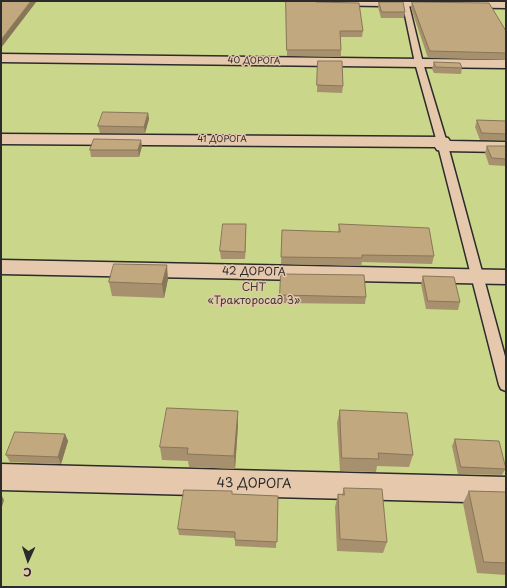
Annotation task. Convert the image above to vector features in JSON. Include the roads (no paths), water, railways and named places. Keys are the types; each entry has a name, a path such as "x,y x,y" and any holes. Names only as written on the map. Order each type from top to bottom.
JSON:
{"street":[{"path":"318,1 506,4"},
{"name":"40 ДОРОГА","path":"1,58 506,64"},
{"name":"41 ДОРОГА","path":"1,139 443,144 506,147"},
{"name":"42 ДОРОГА","path":"1,266 506,277"},
{"name":"43 ДОРОГА","path":"1,477 506,490"}],"lane":[{"path":"405,2 419,63 443,144 506,385"}],"park label":[{"name":"СНТ «Тракторосад 3»","path":"254,294"}]}
